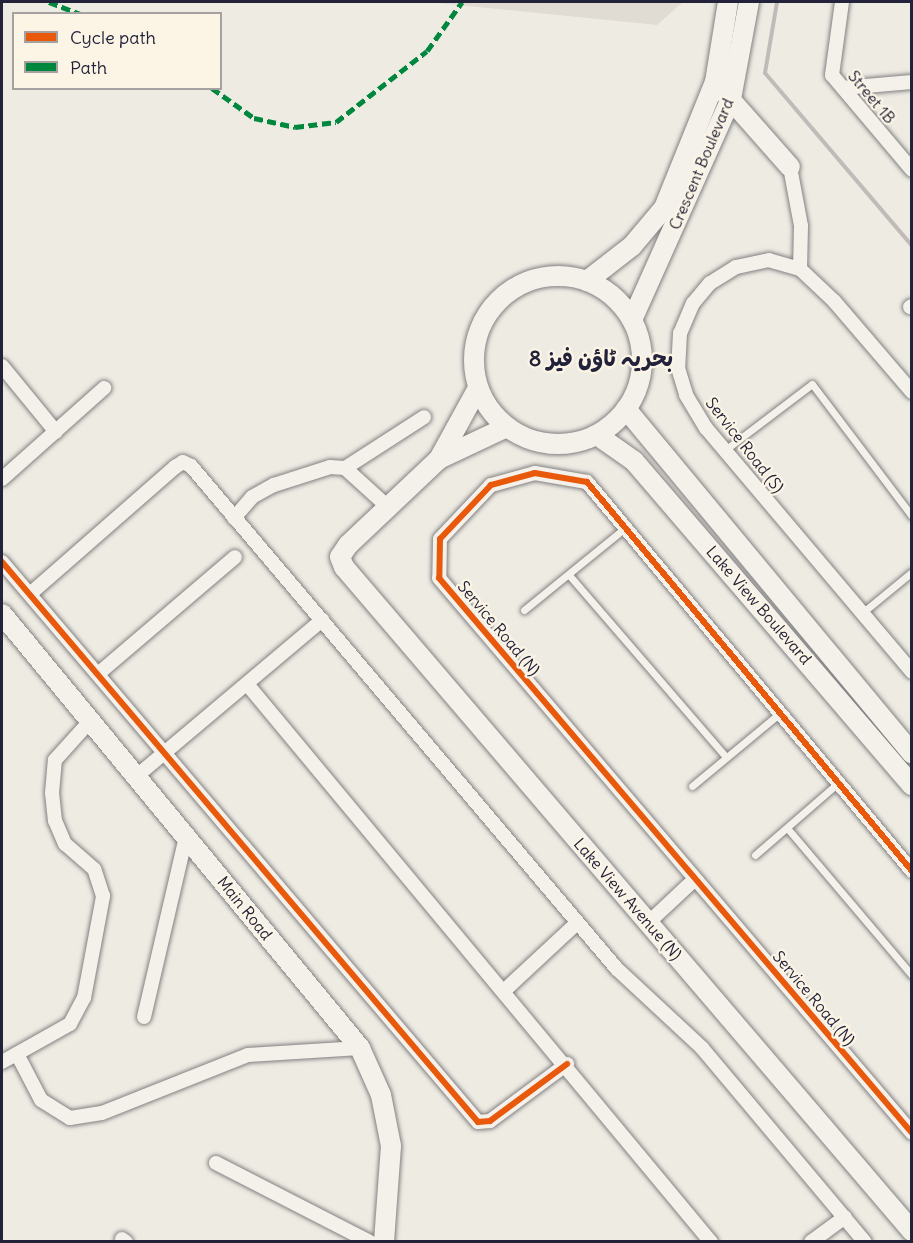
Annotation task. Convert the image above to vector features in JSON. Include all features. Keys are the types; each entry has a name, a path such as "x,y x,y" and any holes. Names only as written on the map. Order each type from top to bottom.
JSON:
{"main road":[{"name":"Crescent Boulevard","path":"587,281 632,246 664,208 715,82 728,2"},
{"name":"Crescent Boulevard","path":"632,320 731,99 749,2"},
{"path":"715,82 790,167"},
{"path":"550,276 587,281 613,296 632,320 642,365 626,409 597,435 551,444 507,427 478,388 474,350 482,323 498,299 522,283 550,276"},
{"path":"388,507 439,459 478,388"},
{"name":"Lake View Boulevard","path":"626,409 912,754"},
{"path":"439,459 507,427"},
{"name":"Lake View Boulevard","path":"597,435 634,461 912,784"},
{"name":"Lake View Avenue (N)","path":"388,507 348,545 340,557 344,567 912,1231"},
{"name":"Main Road","path":"2,614 138,775 186,837 360,1048 381,1095 391,1146 384,1242"}],"street":[{"name":"Street 1B","path":"842,2 832,75 912,170"},
{"path":"843,88 912,82"},
{"path":"790,167 801,226 800,269"},
{"name":"Service Road (S)","path":"912,392 834,301 800,269 769,260 736,267 698,297 680,333 678,368 686,395 725,450 912,672"},
{"path":"2,366 56,432"},
{"path":"2,479 104,388"},
{"path":"234,518 252,497 274,485 330,467 345,468 424,417"},
{"path":"30,594 183,462 191,466 617,969 702,1048 866,1242"},
{"path":"345,468 388,507"},
{"name":"Service Road (N)","path":"912,871 587,482 535,473 491,485 441,539 439,579 912,1133"},
{"path":"98,674 235,557"},
{"path":"2,562 478,1122 490,1121 567,1064"},
{"path":"138,775 322,620"},
{"path":"247,684 506,990 711,1242"},
{"path":"2,1062 70,1024 84,998 103,896 94,869 65,844 55,821 52,793 55,760 92,720"},
{"path":"144,1017 186,837"},
{"path":"648,923 694,879"},
{"path":"506,990 577,923"},
{"path":"17,1054 41,1100 70,1118 102,1113 248,1055 360,1048"},
{"path":"216,1163 370,1242"},
{"path":"811,1242 845,1217"}],"lane":[{"path":"725,450 812,384 912,516"},
{"path":"524,610 625,528"},
{"path":"862,613 912,572"},
{"path":"569,574 726,757"},
{"path":"692,786 780,713"},
{"path":"755,855 788,829 838,783"},
{"path":"788,829 912,975"}],"shaded area":[{"path":"427,2 683,2 657,25"}],"waterway":[{"path":"777,2 765,73 912,246"}],"marked path":[{"path":"49,2 76,12"},
{"path":"215,90 254,118 295,127 336,122 427,51 462,2"}],"cycle path":[{"path":"912,871 587,482 535,473 491,485 440,539 439,578 912,1133"},
{"path":"2,562 478,1122 490,1121 567,1064"}],"district":[{"name":"بحریہ ٹاؤن فیز 8","path":"601,359"}]}
